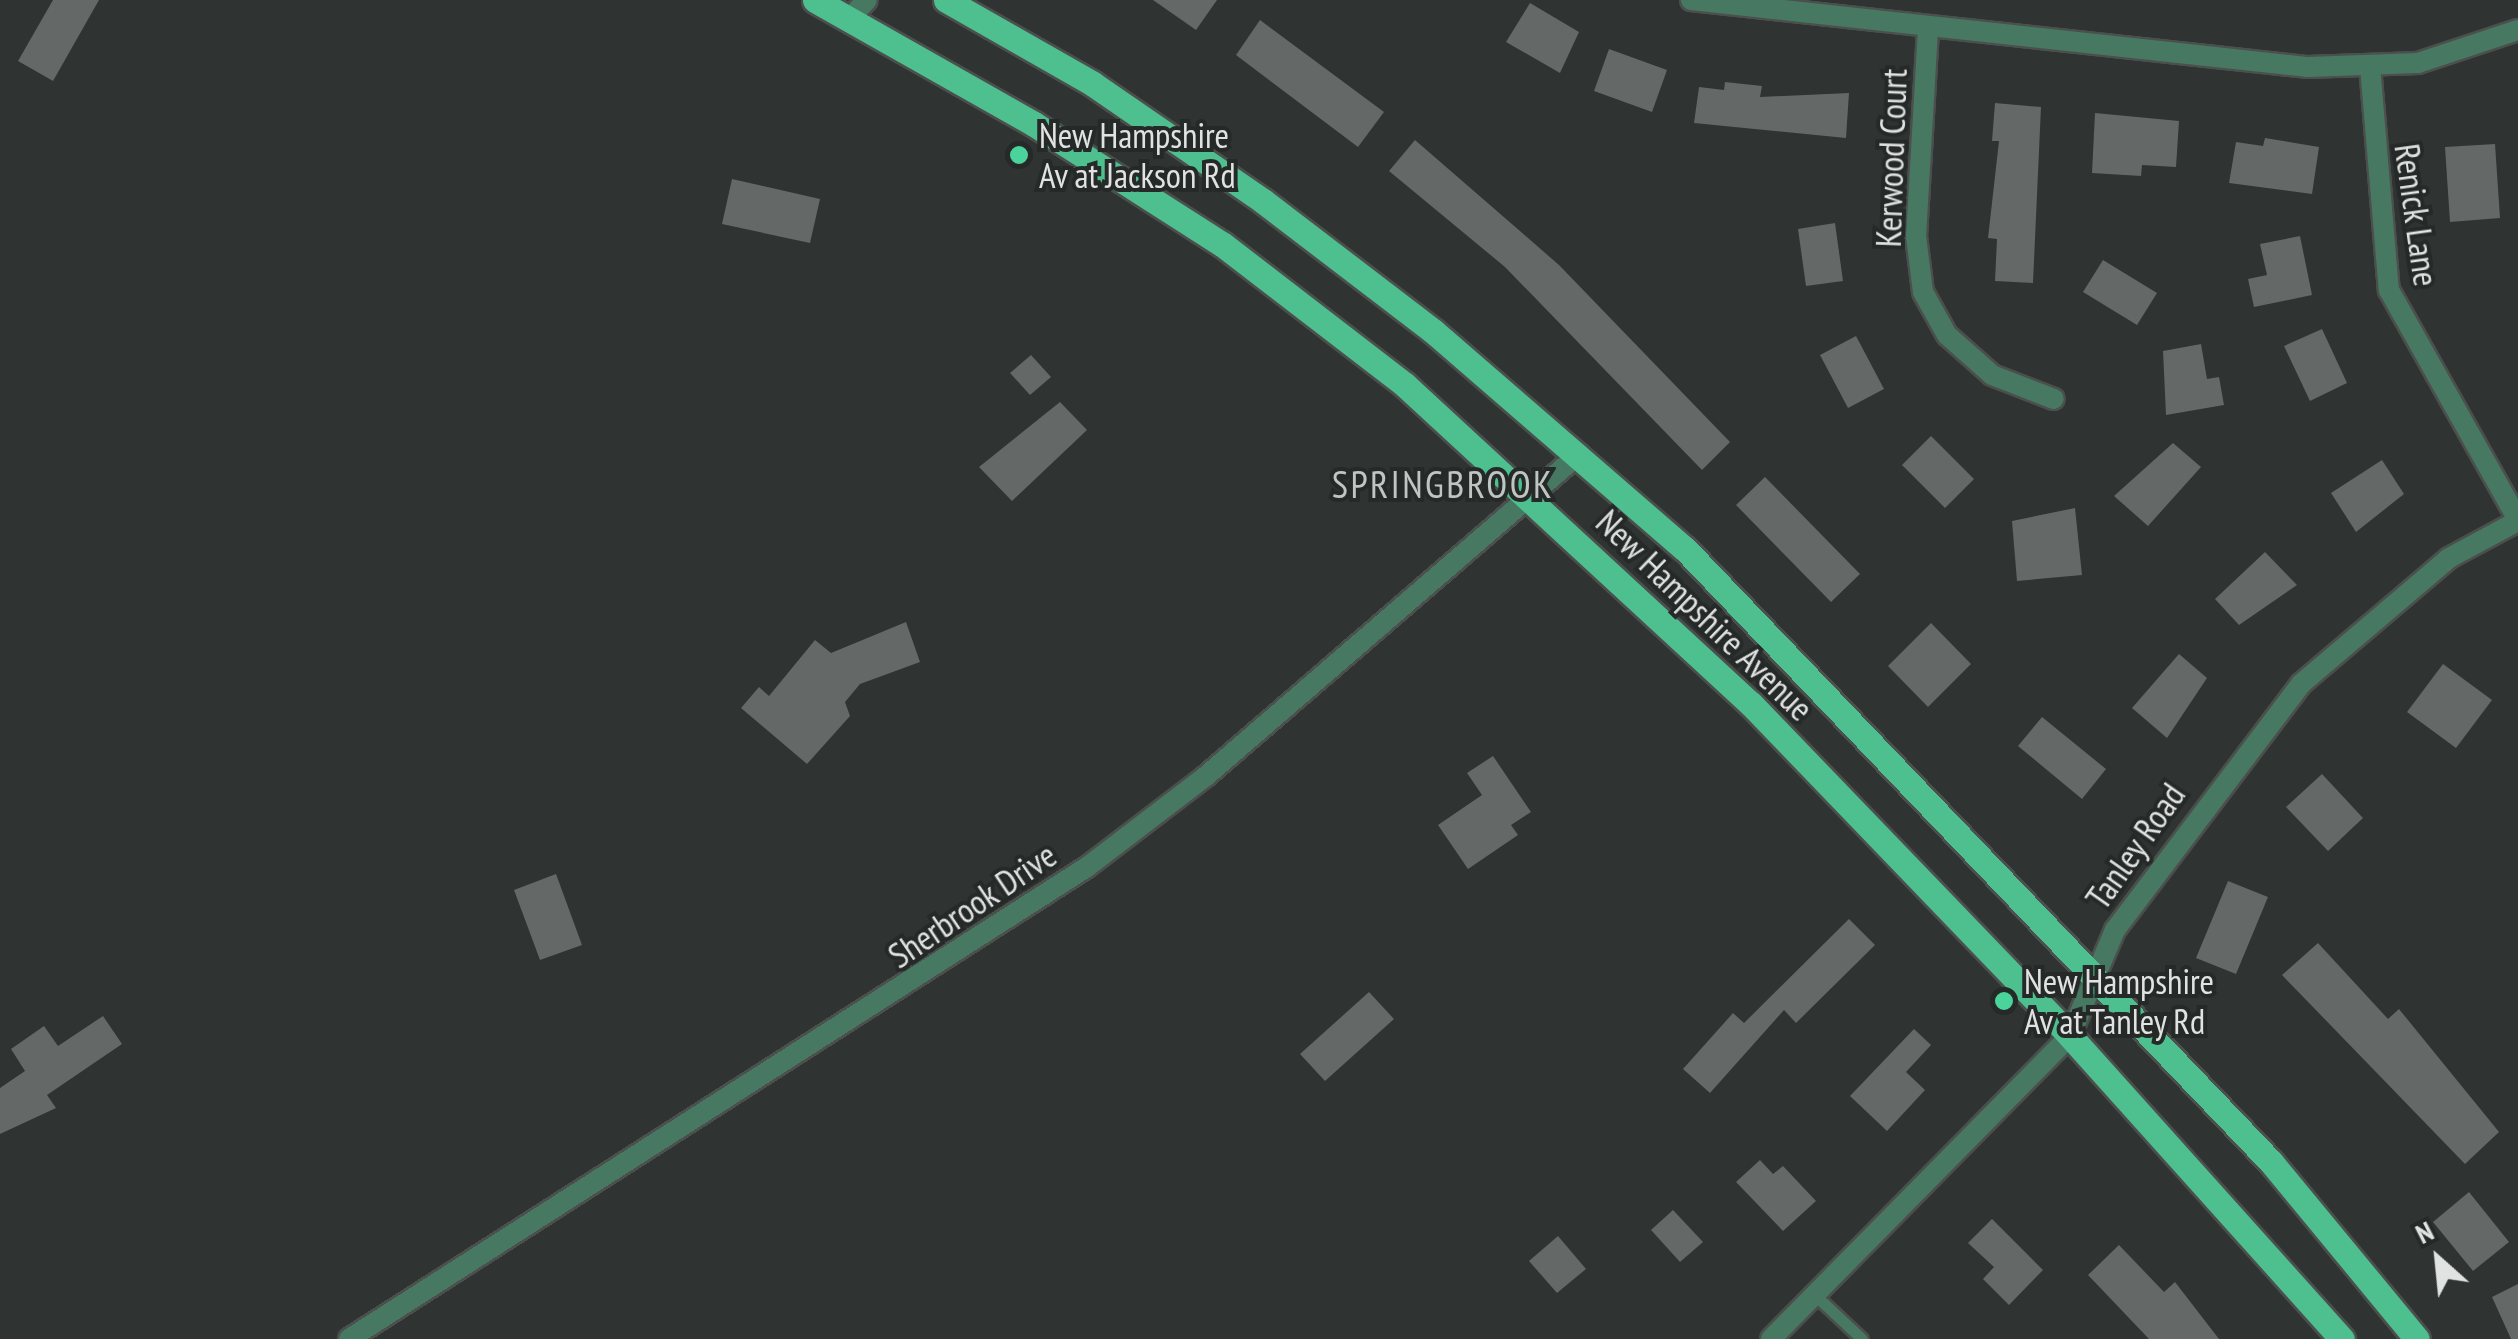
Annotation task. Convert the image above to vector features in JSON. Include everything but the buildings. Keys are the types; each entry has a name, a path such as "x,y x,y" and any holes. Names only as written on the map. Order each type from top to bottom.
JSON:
{"main road":[{"name":"New Hampshire Avenue","path":"815,0 859,8 1222,244 1405,385 1530,496 1751,704 2070,1036 2342,1339"},
{"name":"New Hampshire Avenue","path":"946,0 1093,84 1263,201 1578,454 1804,668 2283,1176 2416,1339"}],"street":[{"path":"1691,0 1928,29 2066,36 2308,67 2418,63 2518,30"},
{"name":"Kerwood Court","path":"1928,29 1916,236 1923,292 1947,335 1992,376 2054,400"},
{"name":"Renick Lane","path":"2370,66 2389,290 2518,520"},
{"name":"Sherbrook Drive","path":"348,1339 1087,867 1206,776 1578,454"},
{"name":"Tanley Road","path":"1771,1339 2070,1036 2125,915 2301,684 2436,568 2518,520"}],"lane":[{"path":"1815,1294 1862,1339"}],"place":[{"name":"New Hampshire Av at Jackson Rd","path":"1019,155"},
{"name":"New Hampshire Av at Tanley Rd","path":"2004,1001"}],"district":[{"name":"SPRINGBROOK","path":"1443,484"}]}
